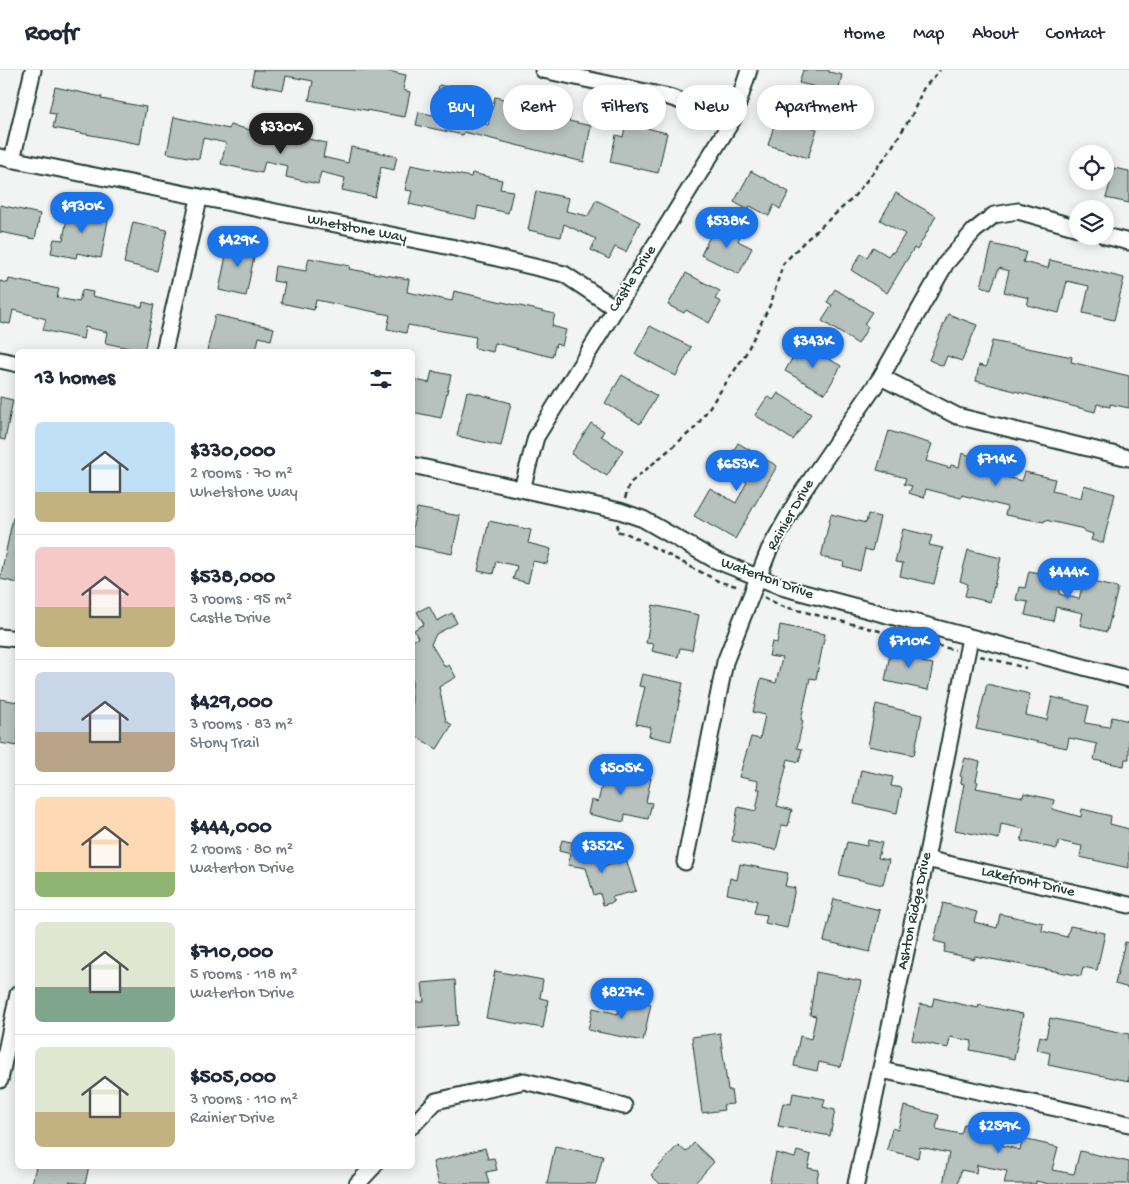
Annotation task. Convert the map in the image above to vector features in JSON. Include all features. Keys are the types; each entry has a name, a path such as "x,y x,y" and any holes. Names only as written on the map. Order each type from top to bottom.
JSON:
{"street":[{"path":"6,159 33,70"},
{"path":"544,70 676,99"},
{"name":"Castle Drive","path":"744,85 749,70"},
{"name":"Castle Drive","path":"522,489 536,437 725,130"},
{"name":"Whetstone Way","path":"6,159 198,199 451,247 564,274 615,308"},
{"path":"164,349 198,199"},
{"name":"Rainier Drive","path":"685,862 725,662 769,550 799,497 881,378 946,263 974,231 994,215 1018,211 1069,225"},
{"path":"1114,238 1129,242"},
{"path":"0,360 15,363"},
{"path":"881,378 957,416 1129,458"},
{"name":"Waterton Drive","path":"415,466 620,511 643,519 715,560 758,578 794,590 1129,679"},
{"path":"0,637 15,639"},
{"name":"Ashton Ridge Drive","path":"856,1184 926,859 970,638"},
{"name":"Lakefront Drive","path":"926,859 1129,905"},
{"path":"0,1080 5,1028 15,1002"},
{"path":"881,1070 1129,1124"},
{"path":"415,1123 436,1101 524,1082 624,1106"},
{"path":"357,1184 371,1169"}],"building":[{"path":"254,70 383,70 406,75 403,90 410,92 405,117 309,100 313,81 286,76 283,90 251,84"},
{"path":"803,70 829,70 829,72 842,75 840,85 808,85 799,83"},
{"path":"55,87 102,97 101,99 146,107 140,144 53,128 56,114 49,113"},
{"path":"495,97 503,99 503,130 573,130 573,122 583,124 583,130 590,130 584,162 464,132 463,135 440,130 493,130 493,105"},
{"path":"419,112 430,114 430,128 416,125"},
{"path":"174,117 229,129 230,125 294,140 295,136 326,143 323,157 348,163 351,147 397,156 394,170 381,167 375,197 342,190 345,178 321,172 318,184 286,177 288,166 265,161 262,173 221,164 226,143 203,138 199,159 167,153"},
{"path":"624,130 655,130 667,133 658,173 610,162 616,135 623,137"},
{"path":"773,130 817,130 808,158 768,145"},
{"path":"411,165 471,177 472,173 502,180 500,189 513,191 508,213 478,206 476,219 409,204 412,191 405,190"},
{"path":"1114,168 1129,171 1129,203 1106,198 1108,190 1114,190"},
{"path":"751,171 789,192 780,209 774,205 769,216 750,206 748,210 734,202"},
{"path":"536,191 569,198 566,211 588,216 596,200 640,222 626,252 615,247 609,259 591,250 596,239 564,224 561,237 528,230"},
{"path":"896,193 936,216 917,250 914,248 887,293 851,270 861,254 867,257 873,247 888,256 891,252 893,253 905,234 880,220"},
{"path":"0,205 40,214 35,239 0,232"},
{"path":"69,207 109,215 101,258 77,253 76,258 51,253 54,239 63,240"},
{"path":"133,222 167,230 157,271 124,263"},
{"path":"715,226 726,232 728,227 741,234 738,241 752,248 739,274 701,255"},
{"path":"229,241 256,247 246,296 219,290"},
{"path":"992,244 1026,252 1023,262 1048,268 1050,260 1124,278 1114,320 1083,313 1089,286 1067,281 1059,313 1027,305 1029,298 1004,292 1009,271 999,268 991,289 981,286"},
{"path":"309,258 350,266 349,269 409,279 407,292 452,301 454,291 555,314 552,326 566,330 562,346 556,344 552,357 495,343 493,352 474,348 476,337 408,325 406,333 387,329 390,315 316,300 314,310 281,303 285,283 273,281 275,266 306,271"},
{"path":"686,273 720,291 715,299 721,302 709,323 686,310 684,313 668,305"},
{"path":"9,279 59,289 57,298 79,302 82,290 93,292 92,296 142,307 143,302 154,305 144,349 134,349 105,343 107,332 85,327 83,339 43,330 46,319 13,310 10,324 0,322 0,281 8,283"},
{"path":"835,289 872,312 864,324 868,327 858,344 822,321 832,305 827,302"},
{"path":"948,314 977,325 962,361 947,356 943,366 929,360"},
{"path":"215,315 274,328 271,340 259,337 256,349 207,349"},
{"path":"650,326 691,347 676,376 635,354"},
{"path":"992,341 1072,357 1071,362 1129,376 1129,408 1110,404 1110,407 1097,404 1095,412 976,381 979,365 986,367"},
{"path":"801,343 841,366 825,394 785,371"},
{"path":"432,371 451,375 441,418 415,413 415,380 429,383"},
{"path":"622,375 657,396 640,424 605,403"},
{"path":"467,391 511,403 501,446 457,436"},
{"path":"778,393 811,414 793,440 755,415 768,396 773,400"},
{"path":"0,397 13,400 5,440 0,439"},
{"path":"591,423 604,431 601,436 623,450 607,476 571,454"},
{"path":"889,431 932,444 926,461 950,468 951,465 959,467 962,453 1001,466 999,475 1022,481 1025,472 1055,479 1052,491 1081,498 1084,485 1115,494 1103,543 1091,540 1093,534 1084,531 1084,529 1045,520 1044,522 1005,515 1007,507 962,495 961,498 926,489 924,498 909,493 912,486 904,484 906,478 877,470"},
{"path":"738,443 777,466 735,539 694,516 710,488 736,503 747,482 723,469"},
{"path":"417,508 460,516 452,554 415,547 415,516"},
{"path":"831,514 866,523 868,514 880,517 872,551 865,549 860,571 843,566 844,562 821,557"},
{"path":"13,518 15,518 15,582 0,579"},
{"path":"489,521 531,530 528,543 551,549 547,564 533,561 528,583 513,579 517,566 496,561 493,574 478,571"},
{"path":"903,529 932,536 929,545 943,548 934,584 900,576 903,563 895,562"},
{"path":"968,550 1001,558 990,602 965,596 968,584 960,581"},
{"path":"1029,571 1063,578 1059,594 1079,599 1084,580 1118,588 1107,632 1080,625 1083,613 1056,607 1053,621 1025,615 1028,602 1016,600 1019,587 1025,588"},
{"path":"653,605 699,615 692,650 680,648 678,657 652,651 654,644 646,643"},
{"path":"429,606 437,621 452,613 457,623 436,634 431,644 445,667 449,665 456,677 439,687 446,721 452,725 437,749 415,736 415,640 418,638 415,629 424,624 417,612"},
{"path":"780,625 825,634 816,679 810,678 801,720 803,721 797,748 802,749 799,762 788,759 777,806 792,810 788,826 782,825 776,850 732,841 738,807 756,811 760,789 757,789 758,781 739,777 751,737 760,739 765,715 753,712 761,679 776,683 782,658 769,656 772,642 777,643"},
{"path":"891,648 924,654 922,662 933,664 928,690 885,681"},
{"path":"642,674 683,683 671,741 649,736 651,727 636,724 645,687 639,686"},
{"path":"987,684 1030,694 1026,715 1047,720 1052,697 1089,706 1085,723 1109,727 1112,717 1129,721 1129,759 1125,759 1124,766 1094,760 1097,744 1069,738 1067,748 976,729"},
{"path":"0,699 15,702 15,746 0,743"},
{"path":"876,704 922,715 914,755 868,746"},
{"path":"965,758 980,762 976,788 1023,797 1024,793 1054,800 1052,809 1081,817 1082,809 1111,816 1110,824 1129,829 1129,868 1080,857 1082,846 1059,841 1057,849 1021,841 1024,829 1001,824 999,839 955,830 964,784 961,783 962,777 960,776"},
{"path":"598,767 651,778 646,802 652,803 648,819 625,814 624,822 588,814 591,800 598,802 603,781 596,779"},
{"path":"861,770 893,777 891,786 902,788 897,813 854,804"},
{"path":"562,840 575,843 573,850 602,857 600,867 626,859 636,891 612,897 614,902 603,905 600,893 594,895 586,868 568,865 571,854 559,851"},
{"path":"868,840 882,843 878,858 889,860 883,885 839,875 847,842 867,846"},
{"path":"740,864 788,873 785,886 795,888 787,928 765,923 767,915 754,913 757,900 727,894 730,878 737,880"},
{"path":"834,899 880,910 870,952 824,941"},
{"path":"943,903 977,912 974,922 997,928 1000,914 1043,923 1042,931 1067,937 1070,926 1105,933 1097,970 1083,967 1081,976 975,956 974,959 944,952 946,944 934,941"},
{"path":"1125,942 1129,943 1129,988 1115,984"},
{"path":"495,971 543,980 540,998 548,1000 543,1028 486,1018"},
{"path":"816,972 861,981 841,1067 819,1062 817,1071 794,1066 800,1036 811,1039 816,1016 810,1015"},
{"path":"455,980 458,1025 415,1029 415,1002 424,1002 422,983"},
{"path":"621,998 651,1004 643,1041 588,1030 593,1008 618,1014"},
{"path":"934,998 978,1008 979,1005 1023,1014 1014,1059 970,1050 972,1041 950,1037 948,1048 912,1040 920,1004 932,1006"},
{"path":"1050,1018 1129,1034 1129,1081 1048,1065 1050,1053 1037,1050 1040,1036 1046,1038"},
{"path":"720,1033 728,1090 731,1090 733,1104 723,1105 724,1110 702,1113 692,1037"},
{"path":"793,1093 825,1099 823,1107 835,1110 830,1136 778,1126 783,1103 791,1104"},
{"path":"904,1106 939,1115 936,1129 961,1134 964,1124 999,1130 997,1144 1020,1150 1023,1139 1058,1147 1052,1170 1074,1174 1080,1151 1129,1162 1129,1184 1049,1184 1036,1181 1036,1184 1004,1184 1007,1171 977,1165 976,1173 961,1170 958,1184 943,1184 949,1153 920,1147 918,1158 887,1150 892,1128 898,1130"},
{"path":"694,1143 714,1162 694,1184 660,1184 651,1175 678,1145 686,1152"},
{"path":"555,1146 603,1156 596,1184 547,1184"},
{"path":"485,1148 488,1159 494,1158 497,1170 486,1172 489,1184 439,1184 433,1162"},
{"path":"797,1151 811,1155 808,1168 819,1170 816,1184 769,1184 776,1153 795,1158"},
{"path":"35,1169 88,1169 85,1184 69,1182 69,1184 32,1184"}]}
